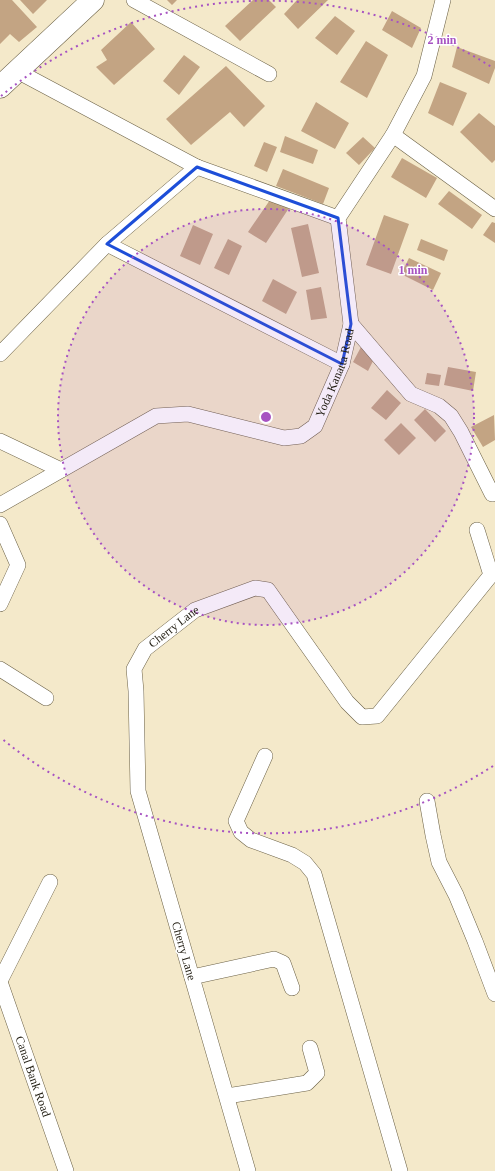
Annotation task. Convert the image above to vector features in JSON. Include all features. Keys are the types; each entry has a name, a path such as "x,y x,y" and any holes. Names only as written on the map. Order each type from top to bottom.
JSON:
{"street":[{"path":"0,87 93,0"},
{"path":"134,0 269,74"},
{"path":"17,71 197,167 338,218 393,135 424,76 443,0"},
{"path":"393,135 495,209"},
{"path":"0,354 107,244 197,167"},
{"name":"Yoda Kanatta Road","path":"0,505 156,416 188,414 284,438 301,436 315,426 342,364 351,324 338,218"},
{"path":"107,244 342,364"},
{"path":"351,324 411,394 439,406 451,416 461,432 492,494"},
{"path":"0,441 61,470"},
{"path":"0,524 18,565 0,604"},
{"name":"Cherry Lane","path":"248,1171 138,791 136,691 134,669 145,649 195,610 255,588 268,590 346,702 362,717 377,716 491,575 477,530"},
{"path":"0,668 46,698"},
{"path":"265,756 236,821 241,832 251,840 292,855 305,863 314,874 400,1171"},
{"path":"427,801 432,835 439,862 450,881 459,902 495,994"},
{"name":"Canal Bank Road","path":"50,882 0,982 66,1171"},
{"path":"192,977 274,959 283,963 292,988"},
{"path":"227,1096 307,1083 317,1073 310,1048"}],"highlighted area":[{"path":"197,167 338,218 351,324 342,364 107,244"}],"building":[{"path":"0,0 12,0 37,27 19,42 10,34 0,44"},
{"path":"20,0 47,0 33,14"},
{"path":"167,0 177,0 172,5"},
{"path":"253,0 269,0 276,7 240,41 225,26"},
{"path":"297,0 328,0 298,29 284,14"},
{"path":"392,11 421,28 412,48 382,30"},
{"path":"335,16 355,31 337,55 315,38"},
{"path":"131,22 155,49 114,85 96,67 107,60 101,50"},
{"path":"366,41 388,55 367,98 340,82"},
{"path":"457,47 495,61 495,68 489,84 452,67"},
{"path":"184,55 200,67 179,95 163,81"},
{"path":"226,66 265,106 244,127 230,112 191,145 166,119"},
{"path":"440,82 467,93 453,126 428,113"},
{"path":"316,102 349,123 335,149 301,131"},
{"path":"479,113 495,126 495,160 492,163 460,132"},
{"path":"285,136 318,150 313,164 280,152"},
{"path":"363,137 375,148 359,165 346,153"},
{"path":"264,142 277,147 267,172 254,166"},
{"path":"402,158 437,178 426,198 391,177"},
{"path":"283,169 329,188 323,204 276,186"},
{"path":"449,191 482,215 472,229 438,204"},
{"path":"272,197 289,208 266,243 248,232"},
{"path":"384,215 409,224 391,274 366,265"},
{"path":"492,222 495,223 495,243 483,235"},
{"path":"308,224 319,273 302,277 291,228"},
{"path":"193,225 213,234 200,265 180,256"},
{"path":"228,239 242,246 229,275 214,268"},
{"path":"421,239 448,250 444,261 417,250"},
{"path":"409,258 441,273 433,290 401,274"},
{"path":"273,279 297,292 286,314 262,301"},
{"path":"321,287 327,318 311,320 306,290"},
{"path":"361,347 376,355 368,371 353,362"},
{"path":"448,367 476,372 473,391 444,385"},
{"path":"427,373 441,375 439,386 425,384"},
{"path":"387,390 401,403 386,420 371,408"},
{"path":"425,409 446,431 435,442 414,420"},
{"path":"494,415 495,440 483,447 471,427"},
{"path":"401,423 416,438 399,455 384,440"}]}
